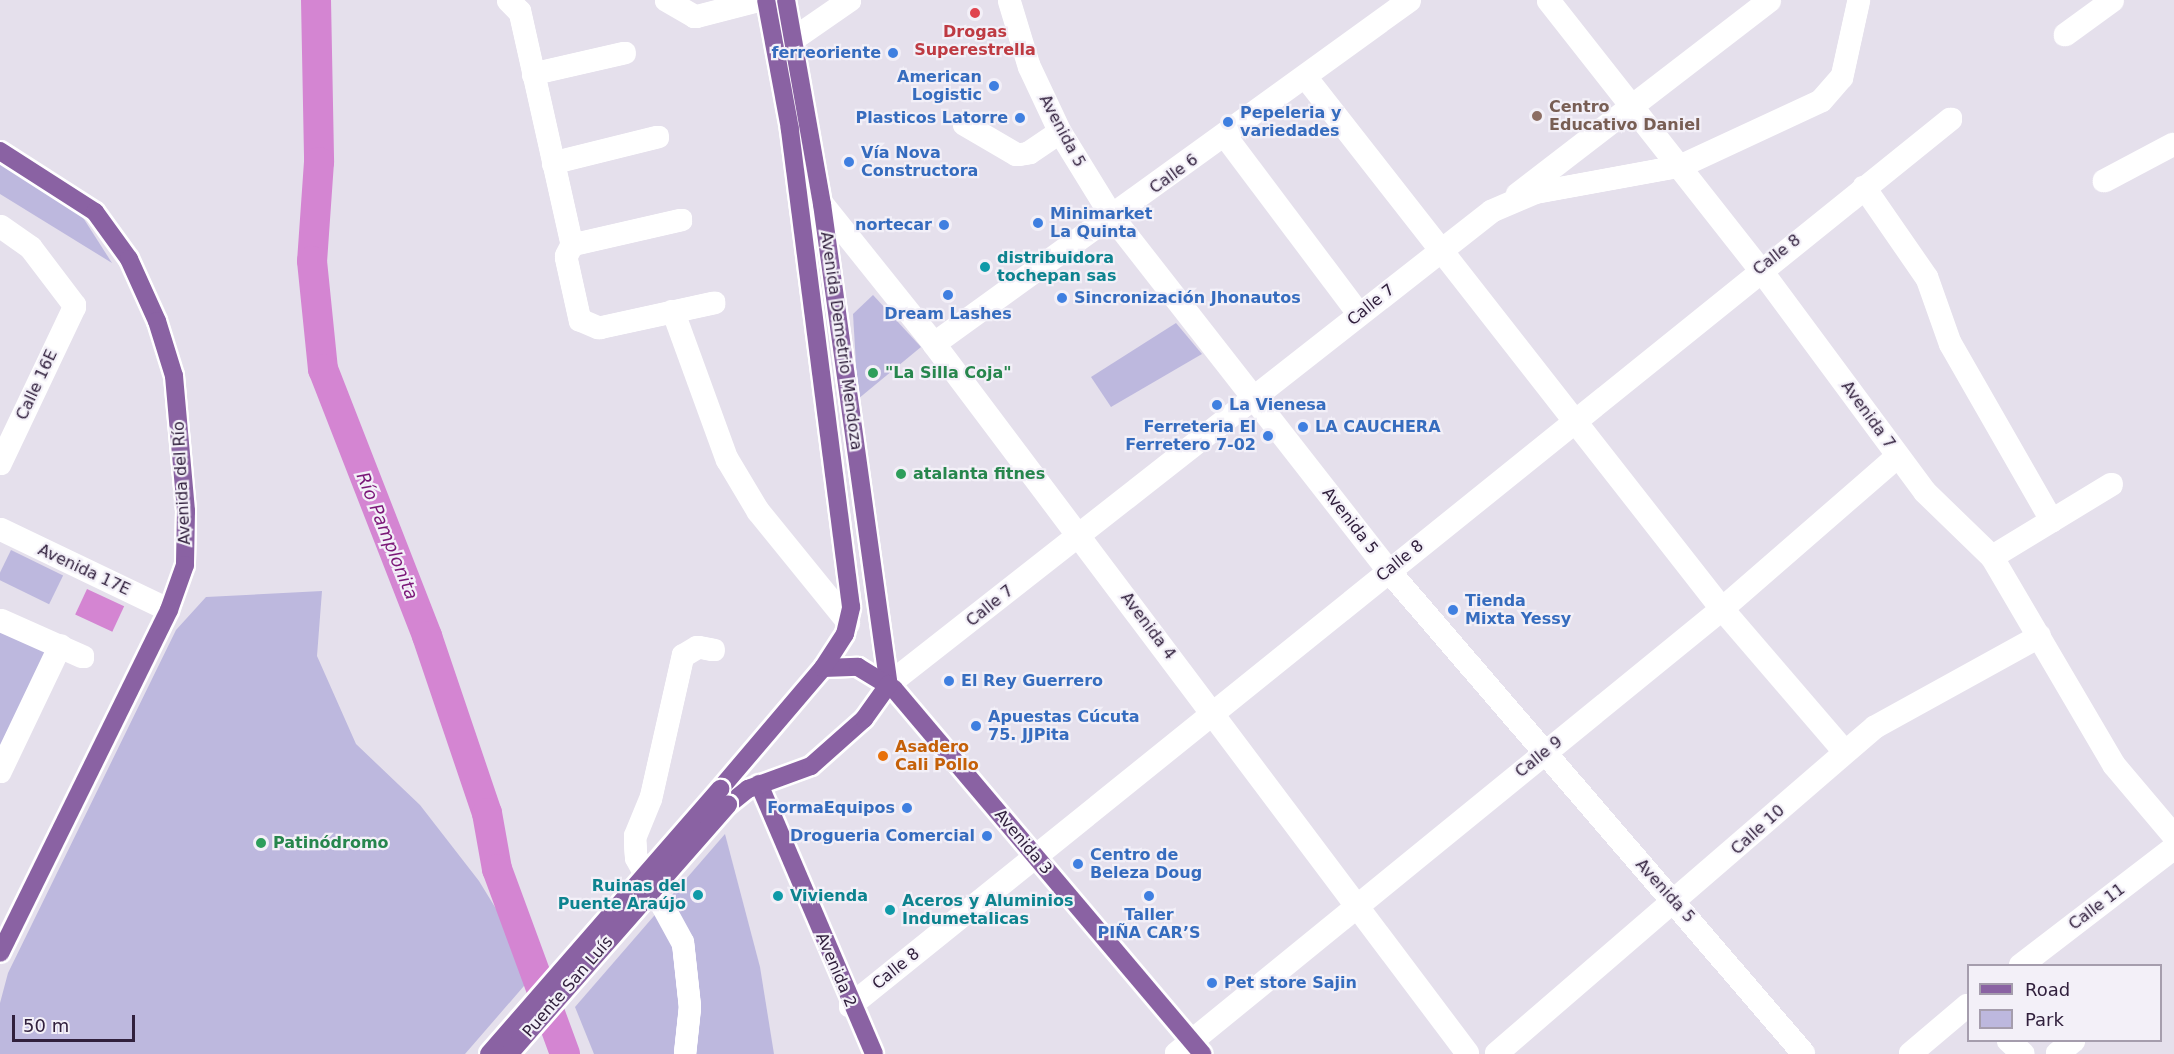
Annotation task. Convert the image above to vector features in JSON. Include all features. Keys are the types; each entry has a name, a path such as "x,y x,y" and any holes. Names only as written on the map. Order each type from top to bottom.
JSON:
{"main road":[{"name":"Avenida Demetrio Mendoza","path":"766,0 798,183 849,622"},
{"name":"Avenida Demetrio Mendoza","path":"786,0 795,38 822,204 889,684"},
{"name":"Avenida del Río","path":"0,151 94,212 129,259 157,321 174,376 186,510 185,565 169,610 0,953"},
{"path":"824,668 849,622"},
{"name":"Avenida 3","path":"824,668 858,667 889,684 1197,1048"},
{"name":"Puente San Luís","path":"509,1054 724,797 824,668"},
{"name":"Puente San Luís","path":"489,1054 724,797 811,766 864,719 889,684"},
{"name":"Avenida 2","path":"759,784 850,1006 874,1054"}],"street":[{"path":"508,0 520,12 572,245 566,257 580,320 587,326 599,328 714,303"},
{"path":"666,0 695,17 761,0"},
{"path":"795,38 850,0"},
{"name":"Avenida 5","path":"1009,0 1025,56 1060,132 1113,218 1388,570 1804,1054"},
{"name":"Calle 6","path":"934,344 1307,79 1410,0"},
{"name":"Avenida 7","path":"1548,0 1682,166 1925,492 1992,556 2114,765 2174,836"},
{"path":"1506,203 1770,0"},
{"name":"Calle 7","path":"889,684 1255,399 1440,249 1506,203 1682,166 1830,94 1847,63 1859,0"},
{"path":"2065,35 2113,0"},
{"path":"533,74 625,53"},
{"path":"1307,79 1722,609 1844,751"},
{"name":"Calle 8","path":"850,1006 1760,269 1950,119"},
{"path":"964,124 1017,155 1029,153 1060,132"},
{"path":"553,163 658,137"},
{"path":"1226,137 1359,314"},
{"path":"2104,181 2174,144"},
{"path":"1864,187 1927,279 1950,343 2052,521"},
{"name":"Avenida 4","path":"822,204 934,344 1079,534 1468,1054"},
{"path":"572,245 681,220"},
{"name":"Calle 16E","path":"0,226 31,248 75,306 0,464"},
{"path":"673,311 727,459 765,520 849,622"},
{"name":"Calle 9","path":"1176,1054 1197,1048 1356,906 1722,609 1898,456"},
{"path":"1992,556 2112,484"},
{"name":"Avenida 17E","path":"0,530 169,610"},
{"path":"0,620 83,657"},
{"name":"Calle 10","path":"1496,1054 1676,903 1844,751 1890,717 2040,636"},
{"path":"0,772 60,646"},
{"path":"685,1054 690,1007 683,944 636,857 635,837 651,798 683,656 698,647 714,650"},
{"name":"Calle 11","path":"2023,964 2174,848"},
{"path":"1910,1054 1967,1006"},
{"path":"2009,1042 2023,1054"},
{"path":"2057,1054 2073,1042"}],"green space":[{"path":"0,154 75,205 112,263 0,194"},
{"name":"\"La Silla Coja\"","path":"873,295 921,347 858,399 853,314"},
{"path":"1176,323 1202,354 1111,407 1091,377"},
{"path":"11,550 63,575 49,604 0,580 0,573"},
{"name":"Patinódromo","path":"322,591 317,656 356,744 420,805 479,881 509,930 530,979 465,1054 0,1054 0,1003 8,973 176,630 206,597"},
{"path":"0,627 53,653 0,762"},
{"path":"725,834 760,967 774,1054 594,1054 575,1007"}],"shaded area":[{"path":"87,589 124,606 112,632 75,614"}],"waterway":[{"name":"Río Pamplonita","path":"316,0 319,162 312,261 323,369 427,636 487,813 497,869 565,1054"}],"place":[{"name":"Drogas Superestrella","path":"975,13"},
{"name":"ferreoriente","path":"893,53"},
{"name":"American Logistic","path":"994,86"},
{"name":"Centro Educativo Daniel","path":"1537,116"},
{"name":"Plasticos Latorre","path":"1020,118"},
{"name":"Pepeleria y variedades","path":"1228,122"},
{"name":"Vía Nova Constructora","path":"849,162"},
{"name":"Minimarket La Quinta","path":"1038,223"},
{"name":"nortecar","path":"944,225"},
{"name":"distribuidora tochepan sas","path":"985,267"},
{"name":"Dream Lashes","path":"948,295"},
{"name":"Sincronización Jhonautos","path":"1062,298"},
{"name":"\"La Silla Coja\"","path":"873,373"},
{"name":"La Vienesa","path":"1217,405"},
{"name":"LA CAUCHERA","path":"1303,427"},
{"name":"Ferreteria El Ferretero 7-02","path":"1268,436"},
{"name":"atalanta fitnes","path":"901,474"},
{"name":"Tienda Mixta Yessy","path":"1453,610"},
{"name":"El Rey Guerrero","path":"949,681"},
{"name":"Apuestas Cúcuta 75. JJPita","path":"976,726"},
{"name":"Asadero Cali Pollo","path":"883,756"},
{"name":"FormaEquipos","path":"907,808"},
{"name":"Drogueria Comercial","path":"987,836"},
{"name":"Patinódromo","path":"261,843"},
{"name":"Centro de Beleza Doug","path":"1078,864"},
{"name":"Ruinas del Puente Araújo","path":"698,895"},
{"name":"Vivienda","path":"778,896"},
{"name":"Taller PIÑA CAR’S","path":"1149,896"},
{"name":"Aceros y Aluminios Indumetalicas","path":"890,910"},
{"name":"Pet store Sajin","path":"1212,983"}]}
